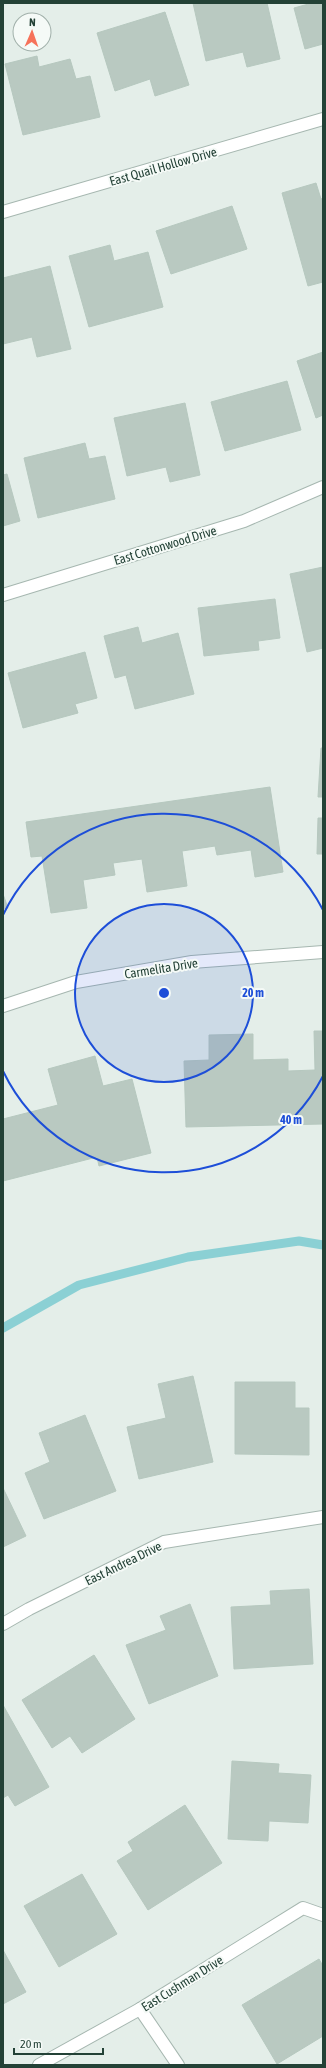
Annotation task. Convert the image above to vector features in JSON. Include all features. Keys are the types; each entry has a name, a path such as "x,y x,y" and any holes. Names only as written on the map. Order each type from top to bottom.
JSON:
{"street":[{"name":"East Quail Hollow Drive","path":"3,212 323,119"},
{"name":"East Cottonwood Drive","path":"3,595 244,521 323,487"},
{"name":"Carmelita Drive","path":"3,1006 76,982 184,963 323,952"},
{"name":"East Andrea Drive","path":"3,1624 28,1609 164,1542 323,1517"},
{"name":"East Cushman Drive","path":"40,2065 140,2009 303,1908 323,1914"},
{"path":"140,2009 178,2065"}],"building":[{"path":"193,3 267,3 280,59 247,67 243,52 206,61"},
{"path":"312,3 323,3 323,44 305,49 294,8"},
{"path":"165,12 189,85 155,96 150,79 115,91 97,33"},
{"path":"37,56 39,67 70,59 76,79 90,76 100,117 23,135 5,64"},
{"path":"316,183 321,199 323,198 323,282 308,286 282,193"},
{"path":"232,206 247,249 171,274 156,231"},
{"path":"110,245 114,261 148,252 163,307 89,327 69,256"},
{"path":"50,266 71,349 37,357 32,337 3,344 3,278"},
{"path":"323,352 323,415 316,418 297,361"},
{"path":"287,381 301,430 225,451 211,402"},
{"path":"185,403 200,475 170,482 166,467 127,476 114,418"},
{"path":"85,443 89,459 105,456 115,499 38,518 24,458"},
{"path":"7,474 20,521 3,526 3,475"},
{"path":"323,567 323,648 307,652 290,574"},
{"path":"275,599 280,638 258,641 259,650 204,656 198,608"},
{"path":"138,627 142,643 178,633 194,694 135,709 126,675 115,678 104,636"},
{"path":"85,652 97,698 75,704 78,713 23,728 8,673"},
{"path":"321,748 323,748 323,797 318,797"},
{"path":"270,787 283,872 255,877 251,850 217,855 215,846 182,851 187,886 147,892 142,859 113,863 115,875 83,880 87,908 51,913 42,856 31,857 26,822"},
{"path":"318,818 323,818 323,854 317,854"},
{"path":"3,894 8,908 3,909"},
{"path":"314,1031 323,1031 323,1124 186,1127 184,1061 209,1060 209,1035 253,1034 253,1060 288,1059 288,1071 315,1070"},
{"path":"95,1056 103,1086 132,1079 151,1153 99,1166 97,1157 3,1181 3,1119 58,1105 48,1069"},
{"path":"193,1376 213,1462 139,1479 127,1427 166,1418 158,1384"},
{"path":"235,1382 295,1382 295,1408 309,1408 309,1455 235,1454"},
{"path":"85,1415 116,1491 44,1519 25,1473 50,1462 39,1433"},
{"path":"3,1488 26,1536 3,1547"},
{"path":"309,1589 313,1664 234,1669 231,1607 271,1605 270,1591"},
{"path":"190,1604 218,1676 149,1704 126,1645 166,1630 160,1616"},
{"path":"94,1655 135,1719 82,1753 70,1736 52,1748 22,1700"},
{"path":"3,1705 49,1787 15,1806 8,1795 3,1798"},
{"path":"232,1761 279,1764 278,1773 311,1775 308,1823 269,1821 268,1841 228,1839"},
{"path":"185,1805 222,1863 148,1910 117,1861 133,1851 128,1842"},
{"path":"82,1874 117,1934 59,1967 24,1906"},
{"path":"3,1950 26,1992 3,2004"},
{"path":"319,1959 323,1966 323,2036 277,2064 242,2005"}],"waterway":[{"path":"3,1328 79,1285 188,1257 299,1241 323,1245"}]}
